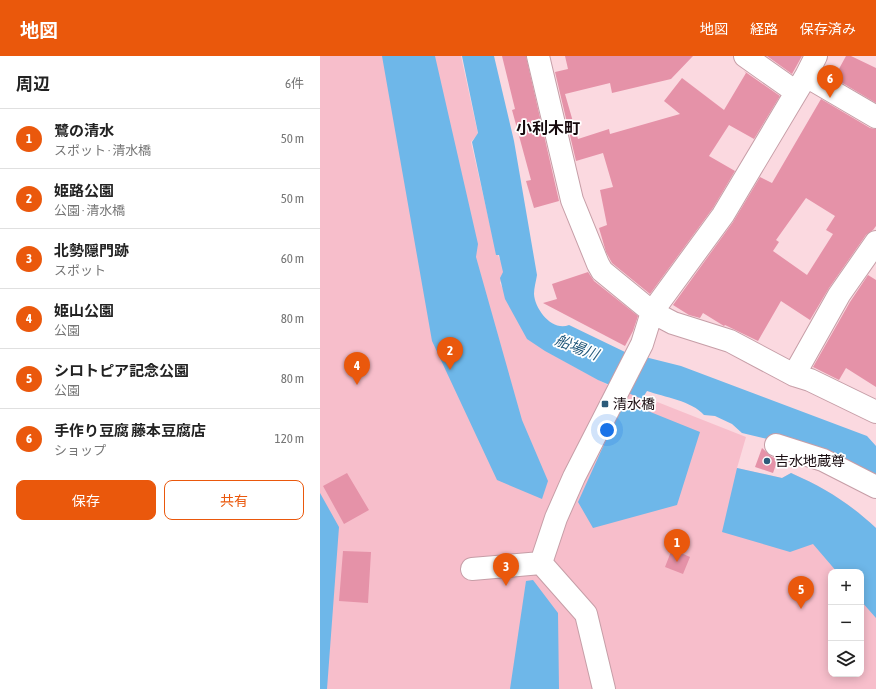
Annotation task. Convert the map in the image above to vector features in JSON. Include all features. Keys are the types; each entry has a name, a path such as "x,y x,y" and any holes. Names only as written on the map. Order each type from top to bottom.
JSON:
{"street":[{"path":"538,56 572,200 602,271 652,312 673,323 730,341 794,375 810,380 876,412"},
{"path":"745,56 801,84 876,117"},
{"path":"541,563 559,511 642,344 652,312 723,215 816,56"},
{"path":"794,375 839,295 876,242"},
{"path":"776,445 823,460 876,487"},
{"path":"472,569 541,563"},
{"path":"541,563 586,614 604,689"}],"shaded area":[{"path":"320,56 461,56 478,134 471,142 496,251 505,270 500,283 528,338 553,355 608,385 632,392 746,437 737,468 782,478 791,473 815,484 836,497 876,528 876,689 320,689"}],"water":[{"path":"382,56 435,56 478,244 476,257 522,420 548,481 542,499 497,480 432,341"},
{"name":"船場川","path":"462,56 494,56 514,141 537,275 534,294 541,313 557,325 569,325 625,352 681,366 867,436 876,446 876,482 797,446 742,433 732,424 715,416 704,415 692,406 677,400 647,391 642,399 598,380 545,351 527,339 505,299 500,278 503,272 499,255 496,255 472,142 478,133"},
{"path":"633,405 700,432 677,505 593,528 578,502 620,409"},
{"path":"737,468 782,478 791,473 815,484 856,511 876,528 876,618 864,604 864,569 834,569 813,544 790,552 722,532"},
{"path":"320,493 339,527 327,689 320,689"},
{"path":"533,580 558,613 559,689 510,689 526,581"}],"building":[{"path":"502,56 526,56 559,201 534,208 526,181 531,180 512,110 515,109"},
{"path":"565,56 693,56 671,79 612,93 610,83 565,94 578,139 609,129 610,134 680,114 664,101 682,78 724,110 746,73 744,71 780,96 754,139 729,125 709,156 735,171 713,208 650,294 612,263 606,252 599,228 607,225 600,190 613,187 603,153 576,161 555,72 568,69"},
{"path":"767,56 802,56 792,74"},
{"path":"846,56 851,56 876,68 876,103 834,78"},
{"path":"821,99 870,128 876,129 876,226 866,235 829,288 810,320 781,301 758,341 725,325 724,326 703,313 700,318 689,315 673,305 733,222 760,177 772,183","holes":["806,198 835,216 826,230 833,234 807,275 773,251 779,242 776,240"]},
{"path":"588,272 594,281 638,316 633,331 625,346 543,303 557,299 552,284"},
{"path":"868,275 876,280 876,387 846,368 839,380 813,367 850,302"},
{"name":"吉水地蔵尊","path":"762,448 772,457 778,459 773,473 755,467"},
{"path":"347,473 369,510 344,524 323,486"},
{"path":"672,549 690,557 683,574 665,567"},
{"path":"343,551 371,552 368,603 339,601"}],"place":[{"name":"手作り豆腐 藤本豆腐店","path":"830,98"},
{"name":"姫路公園","path":"450,370"},
{"name":"姫山公園","path":"357,385"},
{"name":"清水橋","path":"605,404"},
{"name":"吉水地蔵尊","path":"767,461"},
{"name":"鷺の清水","path":"677,562"},
{"name":"北勢隠門跡","path":"506,586"},
{"name":"シロトピア記念公園","path":"801,609"}],"district":[{"name":"小利木町","path":"548,128"}]}
